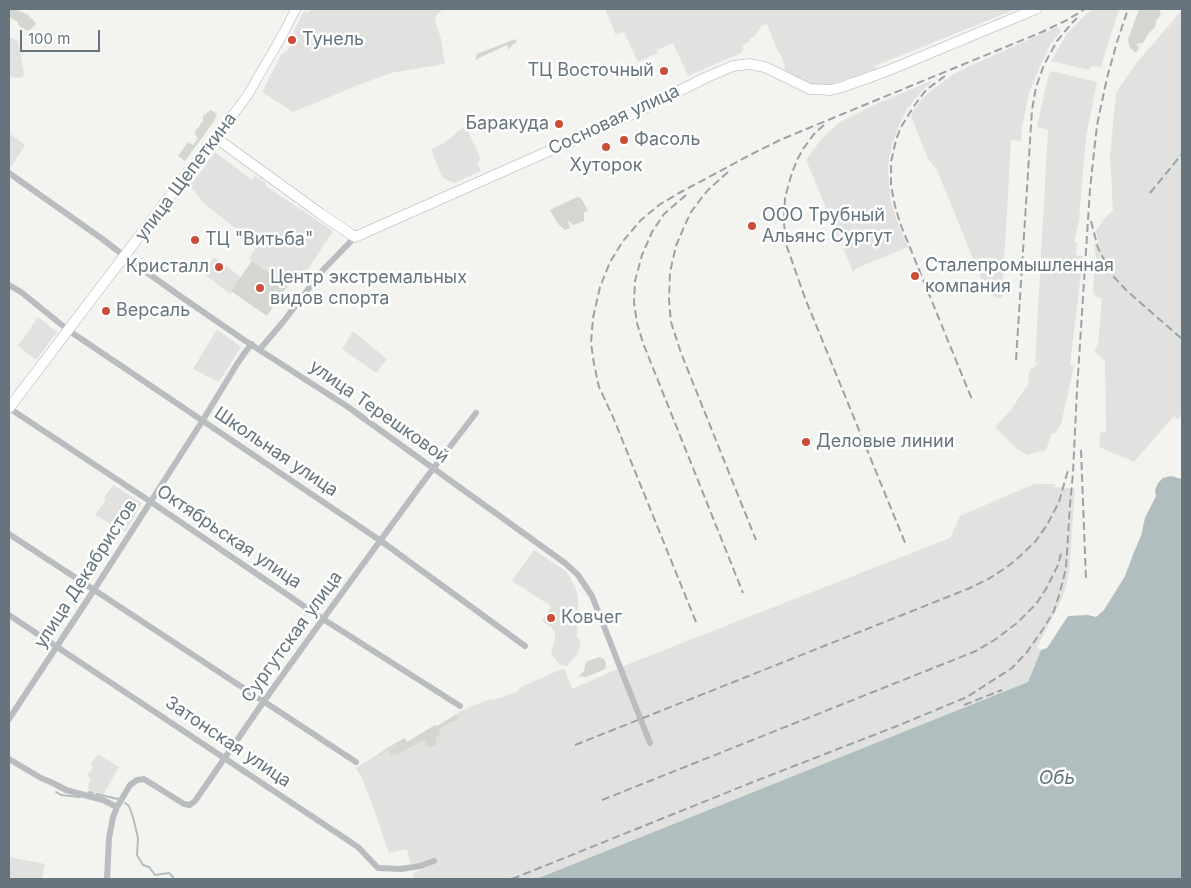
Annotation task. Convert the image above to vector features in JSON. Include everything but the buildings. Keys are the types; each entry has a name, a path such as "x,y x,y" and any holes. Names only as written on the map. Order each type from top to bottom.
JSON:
{"main road":[{"name":"улица Щепеткина","path":"9,408 247,96 296,9"},
{"name":"Сосновая улица","path":"355,237 637,112 733,66 749,64 765,66 810,89 831,90 887,71 1036,9"},
{"path":"216,138 355,237"}],"street":[{"name":"улица Терешковой","path":"9,173 180,296 348,407 565,563 588,588 600,613 650,743"},
{"path":"260,349 323,270 355,237"},
{"name":"Школьная улица","path":"9,285 21,292 68,330 381,541 525,646"},
{"name":"улица Декабристов","path":"9,719 151,502 237,364 252,344"},
{"name":"Октябрьская улица","path":"9,408 323,619 460,706"},
{"name":"Сургутская улица","path":"118,807 130,786 137,780 144,780 184,804 190,805 196,802 264,701 323,619 476,413"},
{"path":"9,534 356,762"},
{"name":"Затонская улица","path":"9,615 358,847 378,868 401,869 420,866 434,861"},
{"path":"9,759 66,790 103,800 118,807 109,838 107,879"}],"shaded area":[{"path":"9,9 15,9 28,15 36,24 28,31 9,17"},
{"path":"313,9 443,9 435,17 445,64 391,73 293,112 262,92 281,55 289,49 296,34 293,33 304,11 308,13"},
{"path":"605,9 1016,9 875,66 876,69 826,86 812,86 786,72 781,55 767,24 762,26 754,37 749,39 750,41 742,45 744,49 741,53 688,76 673,43 657,50 658,53 638,62 624,32 616,35"},
{"path":"1093,9 1119,9 1101,67 1091,66 1089,70 1051,61 1066,35"},
{"path":"1139,9 1159,9 1161,14 1156,21 1155,27 1143,43 1136,44 1139,48 1136,53 1130,48 1128,40"},
{"path":"1182,10 1182,414 1178,419 1174,416 1134,462 1099,447 1100,433 1106,432 1105,361 1094,351 1098,345 1102,298 1096,297 1093,292 1094,274 1100,270 1100,264 1097,264 1094,244 1099,242 1096,231 1113,210 1110,156 1116,93 1135,65"},
{"path":"1057,27 1061,31 1050,45 1029,93 1021,141 1011,140 1002,298 994,297 984,286 937,170 927,157 911,116 922,99 952,75"},
{"path":"9,37 18,41 24,74 22,78 9,77"},
{"path":"515,39 517,42 509,50 507,45 475,60 477,54"},
{"path":"1051,71 1097,82 1086,137 1079,220 1074,242 1077,243 1076,255 1083,256 1070,365 1074,366 1061,424 1055,433 1052,433 1046,450 1027,455 1017,449 995,429 1011,410 1028,384 1031,369 1039,363 1035,363 1048,130 1037,127"},
{"path":"931,81 932,83 925,87 907,109 892,144 889,158 888,171 891,202 908,247 857,268 853,272 806,160 823,137 840,122 874,105"},
{"path":"211,110 217,114 214,121 185,161 178,156 188,142 193,145 198,138 194,133 203,121 203,116"},
{"path":"466,126 481,160 477,162 481,171 454,183 442,177 431,149 444,143"},
{"path":"9,133 25,145 12,166 9,166"},
{"path":"215,152 252,180 255,176 266,183 266,186 333,231 303,277 296,273 288,285 249,259 255,249 241,238 236,229 205,204 190,186"},
{"path":"577,197 581,198 588,211 584,212 584,221 573,225 568,220 570,228 565,230 558,224 550,210"},
{"path":"214,257 241,277 230,294 199,270 206,267"},
{"name":"Центр экстремальных видов спорта","path":"252,261 288,285 267,316 231,291"},
{"path":"38,317 57,332 36,360 18,346"},
{"path":"217,329 241,347 219,382 193,369"},
{"path":"353,331 387,359 376,373 342,349"},
{"path":"1034,484 1055,484 1055,487 1075,489 1069,573 1066,587 1060,603 1037,647 1041,650 1028,682 536,879 415,879 413,873 422,870 418,862 411,864 407,849 389,853 363,780 356,768 389,747 405,738 407,742 469,707 516,692 521,687 564,668 572,689 631,663 950,538 960,516"},
{"path":"113,485 142,503 125,532 95,515"},
{"path":"534,550 567,572 576,589 578,597 577,637 580,640 580,647 576,656 567,666 560,665 551,653 555,632 542,621 551,606 512,581"},
{"path":"599,657 604,659 606,663 605,669 586,677 579,676 584,671 586,662"},
{"path":"455,715 458,716 457,721 452,721 440,729 436,745 429,748 424,740 398,754 390,755 388,751 401,743 378,755 405,738 407,742"},
{"path":"98,754 119,767 103,795 88,790 91,779 87,775 93,767 90,765"},
{"path":"9,857 45,864 42,879 9,879"}],"water":[{"name":"Обь","path":"1171,476 1182,479 1182,879 536,879 1028,682 1041,650 1047,648 1068,616 1088,615 1096,617 1104,610 1125,576 1141,536 1145,518 1156,496 1155,490 1158,483 1163,478"}],"waterway":[{"path":"56,792 61,795 80,797"},
{"path":"89,792 93,793"},
{"path":"96,794 118,799"},
{"path":"125,803 129,806 133,817 138,838 137,855 143,865 149,867 155,875 169,873 174,879"}],"railway":[{"path":"696,622 599,387 594,364 591,343 593,318 600,287 610,262 623,241 641,220 659,205 752,154 780,140 1042,32 1085,9"},
{"path":"512,879 967,697 1012,668 1027,652 1054,611 1066,568 1090,189 1097,125 1107,78 1128,9"},
{"path":"1016,360 1032,110 1036,87 1044,65 1057,41 1077,18"},
{"path":"945,76 926,90 901,127 891,162 891,185 900,223 973,402"},
{"path":"824,125 814,134 803,149 791,176 785,198 784,223 786,244 805,298 906,545"},
{"path":"1150,193 1182,154"},
{"path":"728,172 708,190 691,212 684,227 676,246 670,272 669,300 671,322 681,353 756,540"},
{"path":"686,195 664,214 652,232 642,255 635,281 634,303 643,343 743,593"},
{"path":"1091,221 1098,248 1114,277 1127,291 1182,339"},
{"path":"1081,450 1086,579"},
{"path":"575,745 970,588 990,578 1007,567 1035,542 1047,525 1059,502 1068,470"},
{"path":"602,800 976,651 1017,623 1036,604 1058,565 1062,550"},
{"path":"964,705 1002,690"}],"place":[{"name":"Тунель","path":"292,40"},
{"name":"ТЦ Восточный","path":"664,71"},
{"name":"Баракуда","path":"559,124"},
{"name":"Фасоль","path":"624,140"},
{"name":"Хуторок","path":"606,147"},
{"name":"ООО Трубный Альянс Сургут","path":"752,226"},
{"name":"ТЦ \"Витьба\"","path":"195,240"},
{"name":"Кристалл","path":"219,267"},
{"name":"Сталепромышленная компания","path":"915,276"},
{"name":"Центр экстремальных видов спорта","path":"260,288"},
{"name":"Версаль","path":"106,311"},
{"name":"Деловые линии","path":"806,442"},
{"name":"Ковчег","path":"551,618"}]}
